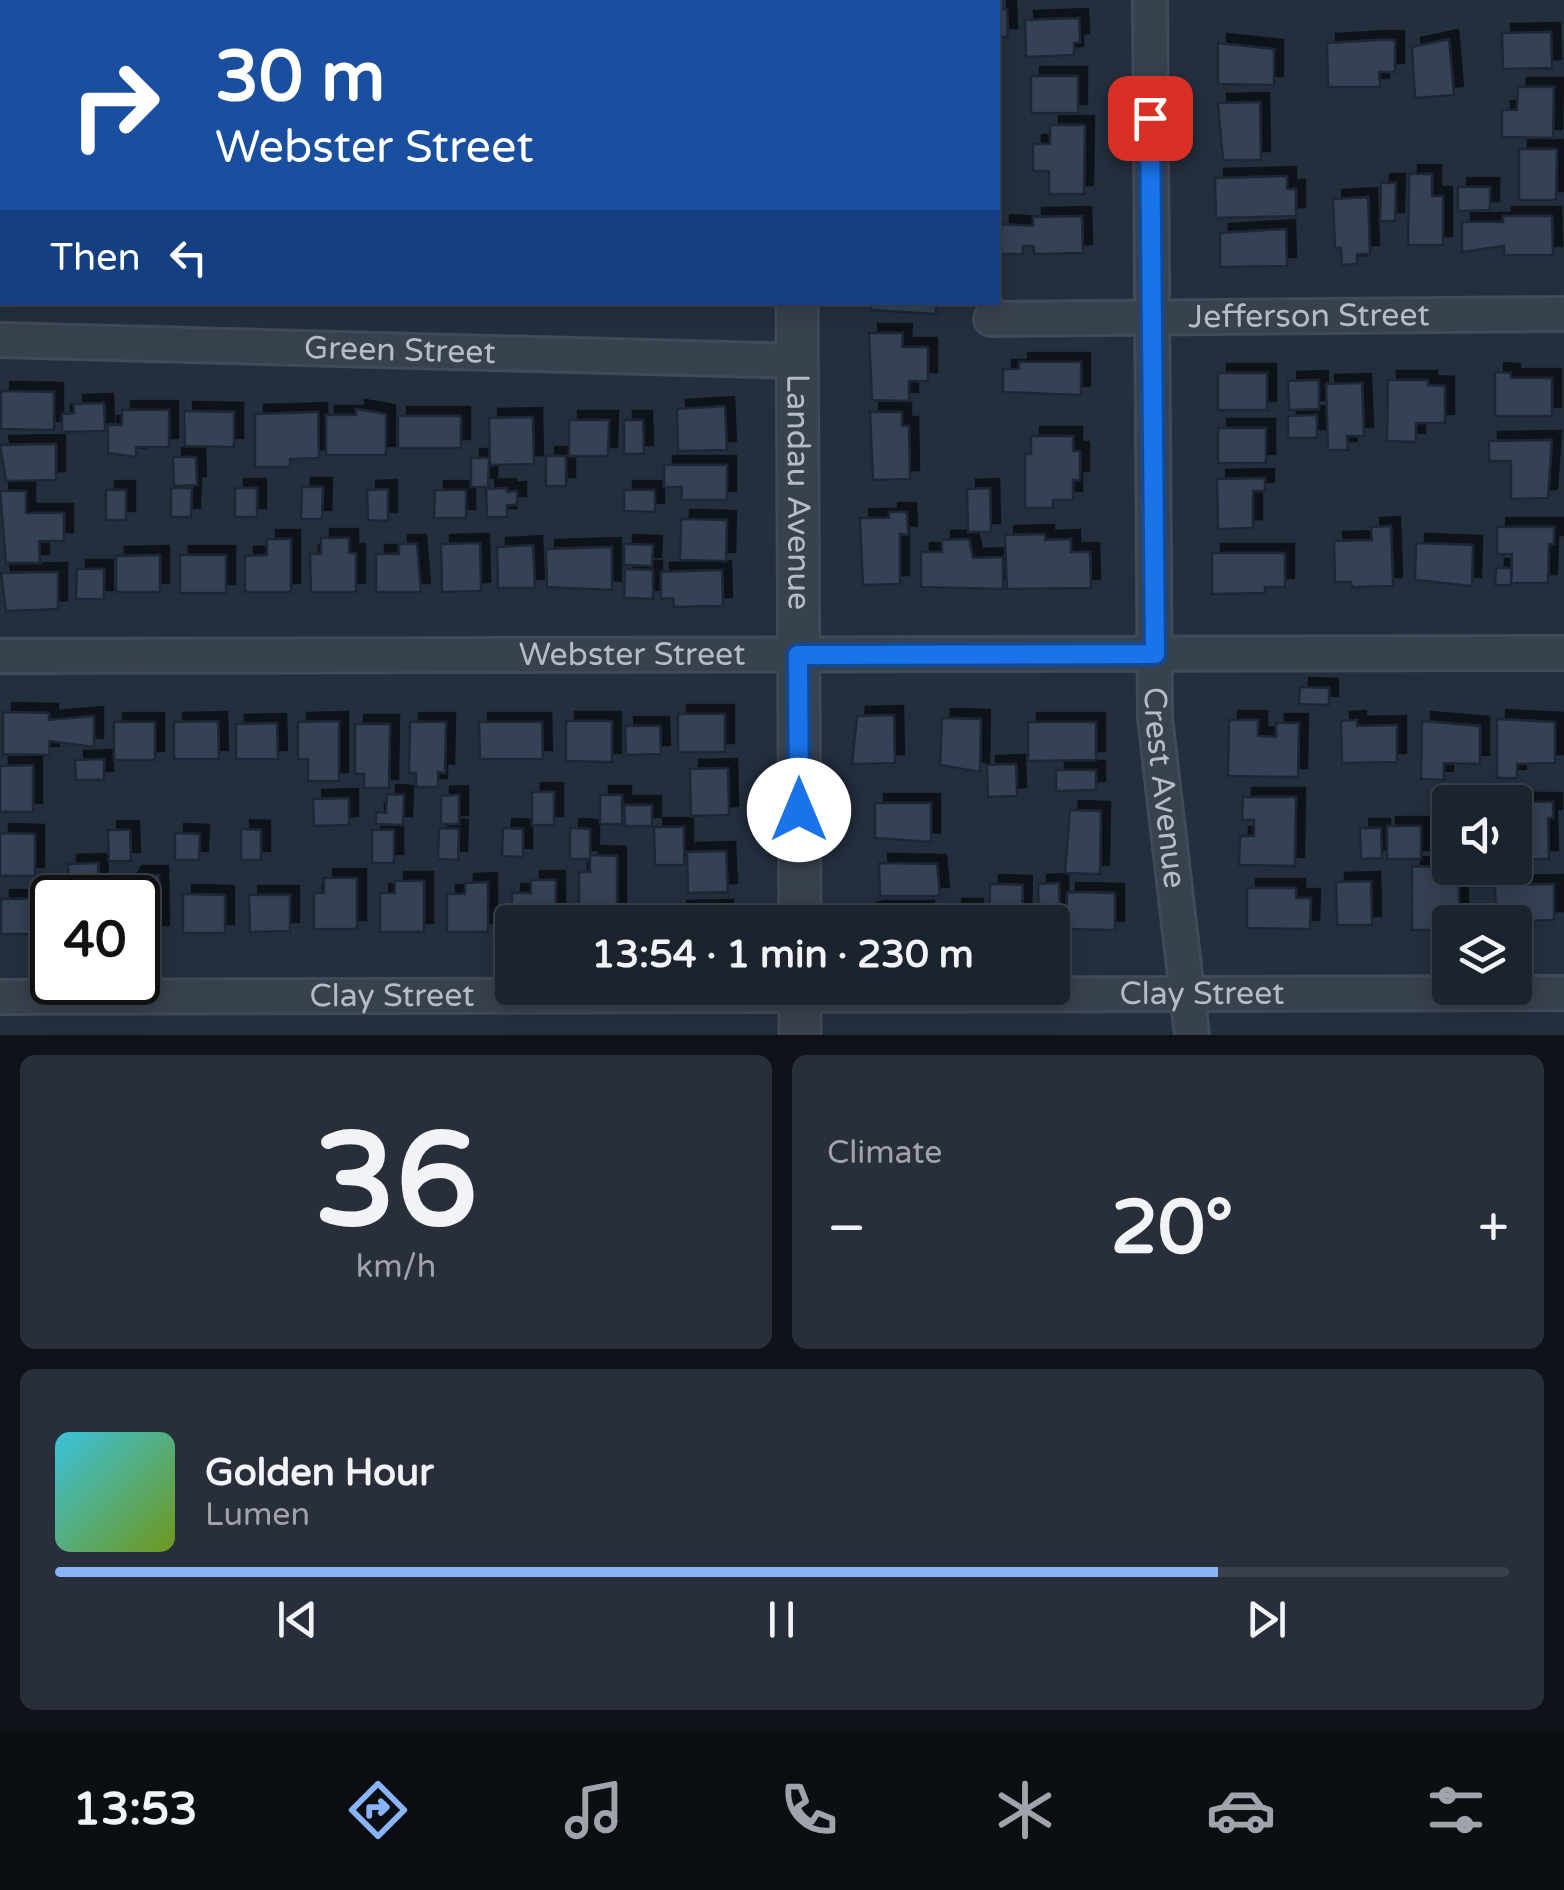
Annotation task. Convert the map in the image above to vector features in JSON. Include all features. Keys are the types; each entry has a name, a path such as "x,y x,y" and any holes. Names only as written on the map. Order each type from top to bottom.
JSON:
{"street":[{"name":"Crest Avenue","path":"1150,0 1154,718 1192,1035"},
{"name":"Landau Avenue","path":"797,305 800,905"},
{"name":"Jefferson Street","path":"991,318 1564,314"},
{"name":"Green Street","path":"0,340 798,361"},
{"name":"Webster Street","path":"0,656 1564,653"},
{"name":"Clay Street","path":"1070,992 1564,993"},
{"name":"Clay Street","path":"0,998 495,994"},
{"path":"800,1005 800,1035"}],"building":[{"path":"1000,9 1007,9 1008,37 1000,37"},
{"path":"1079,18 1080,42 1074,43 1074,55 1026,57 1025,20"},
{"path":"1551,32 1552,68 1503,69 1502,33"},
{"path":"1449,39 1454,95 1415,98 1412,47"},
{"path":"1395,40 1395,72 1379,72 1380,87 1328,87 1327,43"},
{"path":"1218,43 1274,49 1274,85 1218,84"},
{"path":"1031,76 1078,76 1078,113 1031,113"},
{"path":"1518,87 1554,87 1553,138 1502,137 1502,110 1517,110"},
{"path":"1260,102 1261,160 1223,160 1218,103"},
{"path":"1050,125 1085,125 1084,194 1049,194 1049,171 1033,171 1033,144 1050,144"},
{"path":"1519,149 1557,149 1556,200 1519,200"},
{"path":"1409,174 1432,174 1432,196 1443,196 1443,245 1408,245"},
{"path":"1287,176 1287,189 1296,189 1296,216 1216,218 1215,178"},
{"path":"1381,183 1396,183 1395,221 1380,221"},
{"path":"1458,187 1490,187 1490,210 1458,211"},
{"path":"1368,197 1370,254 1357,254 1357,264 1342,265 1341,248 1335,248 1333,199"},
{"path":"1082,216 1083,253 1034,254 1034,246 1023,246 1023,254 1001,254 1001,224 1033,226 1033,217"},
{"path":"1503,216 1552,216 1553,255 1504,255 1504,246 1462,252 1462,222 1503,222"},
{"path":"1286,229 1287,266 1220,267 1220,233"},
{"path":"871,305 936,305 936,314 871,310"},
{"path":"869,333 903,333 902,347 928,347 928,381 909,381 909,401 872,400"},
{"path":"1019,362 1081,362 1081,395 1003,392 1003,369 1019,369"},
{"path":"1495,372 1511,373 1511,378 1552,378 1552,416 1495,416"},
{"path":"1218,373 1267,373 1267,410 1218,410"},
{"path":"1319,380 1319,409 1289,410 1288,381"},
{"path":"1388,380 1428,380 1428,385 1445,386 1445,423 1416,423 1416,442 1387,441"},
{"path":"1362,383 1364,436 1347,436 1348,450 1328,450 1326,384"},
{"path":"1,391 54,392 54,430 1,429"},
{"path":"104,403 105,431 62,432 62,414 74,413 74,404"},
{"path":"725,406 727,450 678,451 677,409"},
{"path":"356,409 386,414 386,455 326,455 326,415 356,415"},
{"path":"122,410 169,410 169,447 136,447 136,457 108,453 108,425 122,425"},
{"path":"184,411 234,412 234,447 185,446"},
{"path":"318,412 319,458 290,459 290,467 255,467 255,414"},
{"path":"870,412 902,412 902,426 909,426 910,479 873,480"},
{"path":"1317,415 1317,438 1288,438 1288,416"},
{"path":"398,416 461,416 461,448 398,448"},
{"path":"533,417 534,464 490,465 489,418"},
{"path":"569,420 609,420 608,456 569,456"},
{"path":"624,420 643,420 644,454 624,454"},
{"path":"1218,428 1266,428 1266,463 1218,463"},
{"path":"1031,436 1073,436 1073,451 1080,451 1080,480 1073,480 1073,500 1053,500 1053,508 1025,508 1025,454 1031,454"},
{"path":"1552,440 1548,498 1511,499 1511,461 1489,461 1489,441"},
{"path":"56,444 56,480 6,481 0,445"},
{"path":"546,456 566,456 566,486 546,486"},
{"path":"173,457 196,457 197,485 174,486"},
{"path":"471,458 489,458 488,487 471,487"},
{"path":"664,465 727,465 727,500 681,500 682,487 664,487"},
{"path":"1265,478 1265,491 1253,491 1253,528 1218,529 1217,479"},
{"path":"302,487 323,487 322,519 301,519"},
{"path":"171,488 192,488 191,517 171,517"},
{"path":"235,488 257,488 257,517 235,517"},
{"path":"507,488 507,492 517,491 517,505 507,505 507,517 487,517 486,489"},
{"path":"990,488 991,532 968,532 967,489"},
{"path":"388,489 388,521 368,520 367,490"},
{"path":"106,490 126,490 126,520 106,520"},
{"path":"435,490 466,490 466,518 434,518"},
{"path":"624,490 655,490 655,512 624,511"},
{"path":"0,491 26,491 26,513 64,513 64,541 39,541 40,563 6,563"},
{"path":"889,512 907,512 908,535 900,534 900,584 863,585 860,518 889,518"},
{"path":"681,519 727,520 726,561 680,560"},
{"path":"1391,526 1393,586 1352,587 1351,582 1335,582 1334,541 1372,540 1371,527"},
{"path":"1497,527 1554,527 1554,544 1549,544 1548,583 1511,583 1512,554 1497,554"},
{"path":"1045,534 1045,540 1071,539 1071,552 1090,552 1091,588 1007,589 1005,535"},
{"path":"321,538 349,538 349,553 356,553 356,592 311,592 310,554 321,554"},
{"path":"267,539 291,539 291,592 245,592 245,556 267,555"},
{"path":"969,539 973,558 1003,557 1003,589 921,587 921,552 942,552 942,540"},
{"path":"480,543 481,591 442,592 441,544"},
{"path":"1416,543 1473,545 1472,586 1415,580"},
{"path":"399,544 417,544 421,592 376,592 376,554 399,554"},
{"path":"624,544 653,545 652,566 624,565"},
{"path":"533,545 535,588 498,588 497,547"},
{"path":"612,547 612,590 547,587 546,549"},
{"path":"1212,553 1285,553 1285,587 1265,587 1265,593 1212,594"},
{"path":"160,555 160,592 116,592 116,556"},
{"path":"180,555 226,555 226,593 180,593"},
{"path":"1496,568 1512,568 1511,585 1495,585"},
{"path":"77,569 104,569 104,599 76,599"},
{"path":"625,569 653,570 653,599 624,598"},
{"path":"722,570 723,606 674,607 673,598 661,599 661,572"},
{"path":"58,572 58,609 6,611 1,573"},
{"path":"1300,687 1329,688 1329,705 1299,704"},
{"path":"3,712 49,713 49,720 94,716 94,747 49,741 50,755 3,754"},
{"path":"678,714 725,714 725,752 678,752"},
{"path":"894,715 895,763 852,764 857,716"},
{"path":"942,718 981,719 980,772 940,765"},
{"path":"1497,719 1555,722 1555,763 1517,764 1517,778 1497,778"},
{"path":"1229,720 1258,720 1258,736 1276,737 1276,723 1299,723 1298,777 1228,776"},
{"path":"1357,720 1357,726 1397,725 1397,762 1342,763 1341,721"},
{"path":"218,721 219,759 174,759 174,722"},
{"path":"339,721 339,781 308,781 308,759 298,759 298,722"},
{"path":"566,721 612,721 612,762 566,761"},
{"path":"1422,721 1480,726 1480,764 1444,763 1444,780 1421,779"},
{"path":"114,722 155,722 155,760 114,760"},
{"path":"410,722 446,722 445,773 438,772 438,787 416,787 416,773 409,773"},
{"path":"479,722 542,722 543,759 480,759"},
{"path":"1028,722 1096,722 1096,760 1028,761"},
{"path":"277,723 278,759 236,759 236,724"},
{"path":"355,724 390,724 389,788 364,788 364,774 355,774"},
{"path":"625,726 660,726 661,754 626,755"},
{"path":"104,759 104,780 76,780 75,760"},
{"path":"1016,764 1017,796 988,797 987,765"},
{"path":"33,765 33,812 0,812 0,766"},
{"path":"728,768 729,815 691,816 690,769"},
{"path":"1056,770 1096,770 1096,790 1056,791"},
{"path":"532,792 554,792 554,825 532,825"},
{"path":"387,794 404,795 403,825 376,824 376,812 386,813"},
{"path":"459,795 459,824 441,824 441,796"},
{"path":"600,795 622,795 622,824 600,824"},
{"path":"1243,797 1296,797 1295,866 1239,865 1240,836 1254,836 1254,820 1242,820"},
{"path":"349,798 349,825 314,826 313,799"},
{"path":"1532,802 1553,802 1553,818 1548,818 1549,859 1532,859"},
{"path":"875,803 931,803 931,842 875,838"},
{"path":"624,805 652,805 652,826 625,826"},
{"path":"1070,810 1101,811 1100,874 1065,873"},
{"path":"1387,826 1421,826 1421,859 1387,859"},
{"path":"654,827 684,827 684,865 655,865"},
{"path":"439,828 459,829 458,860 438,859"},
{"path":"503,828 523,829 523,857 502,856"},
{"path":"570,828 590,829 590,859 570,859"},
{"path":"1360,828 1381,828 1382,858 1361,859"},
{"path":"241,829 261,830 261,860 241,860"},
{"path":"108,830 130,830 131,861 109,861"},
{"path":"372,830 394,830 394,863 372,863"},
{"path":"0,833 35,834 35,875 0,876"},
{"path":"175,833 200,834 199,860 175,860"},
{"path":"726,851 728,892 688,893 687,852"},
{"path":"590,855 617,856 617,905 579,905 579,872 590,872"},
{"path":"98,863 98,875 68,875 68,864"},
{"path":"879,863 937,864 940,896 880,896"},
{"path":"1412,866 1432,867 1432,885 1459,885 1459,905 1432,905 1432,930 1412,930"},
{"path":"324,878 357,878 357,929 314,929 314,893 324,893"},
{"path":"531,880 556,880 556,905 512,905 512,893 531,893"},
{"path":"395,881 424,881 424,932 380,932 380,893 395,893"},
{"path":"1371,881 1372,925 1337,925 1336,882"},
{"path":"488,882 488,932 447,932 447,894 465,894 465,883"},
{"path":"1059,883 1060,905 1039,905 1038,884"},
{"path":"990,884 1023,885 1022,905 989,905"},
{"path":"1554,884 1554,920 1532,921 1532,905 1496,905 1495,885"},
{"path":"1247,888 1296,888 1296,898 1311,898 1310,929 1247,928"},
{"path":"1067,892 1115,893 1115,930 1070,929 1070,905 1067,905"},
{"path":"183,894 225,895 225,933 183,933"},
{"path":"249,895 290,895 290,931 250,932"},
{"path":"1,899 30,899 30,934 1,934"}],"route":[{"path":"799,810 798,655 1155,654 1151,582 1150,118"}]}
